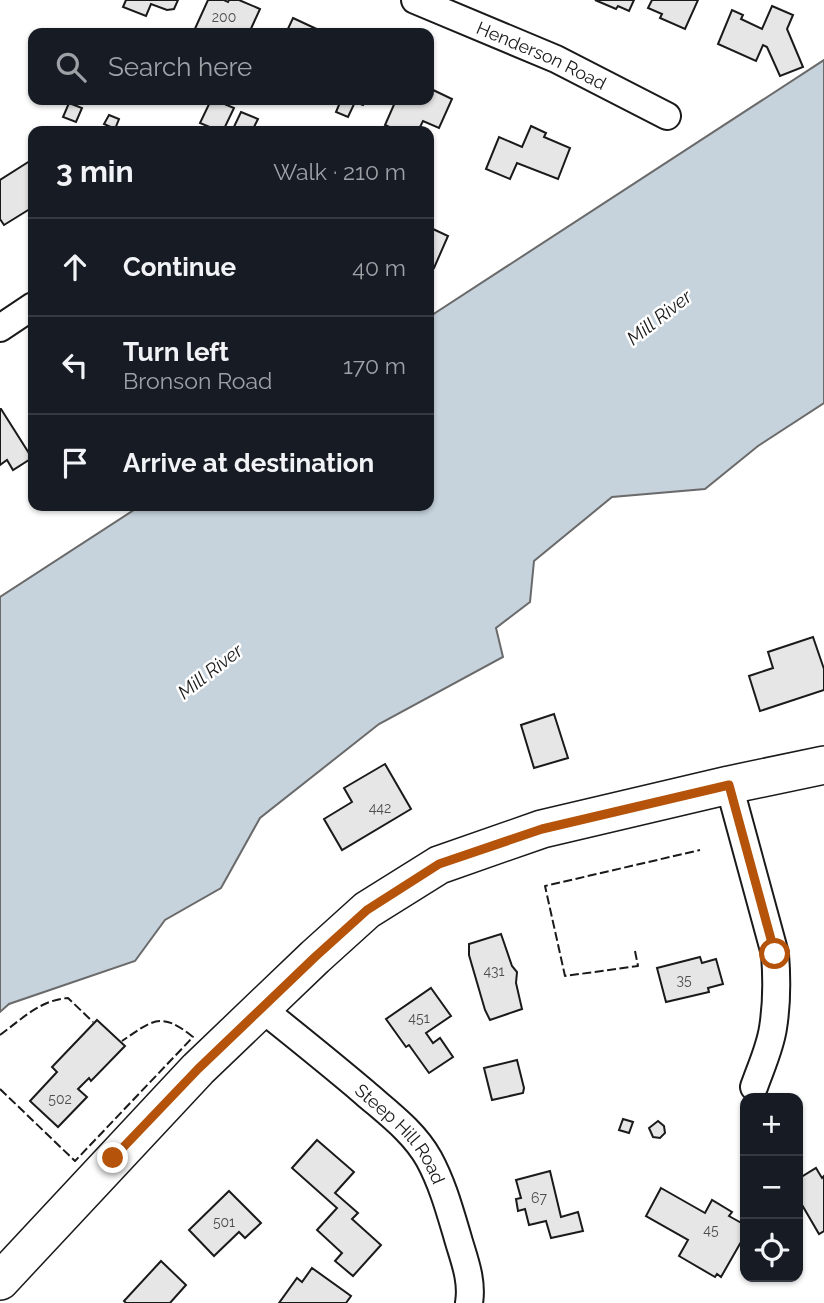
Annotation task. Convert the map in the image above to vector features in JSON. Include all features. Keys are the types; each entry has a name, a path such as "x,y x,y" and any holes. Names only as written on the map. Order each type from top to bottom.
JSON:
{"main road":[{"path":"0,1281 198,1069 261,1008 367,910 439,864 542,829 824,765"}],"street":[{"name":"Henderson Road","path":"415,0 556,60 667,116"},
{"path":"0,328 28,309"},
{"path":"729,785 776,966 773,1029 754,1087"},
{"name":"Steep Hill Road","path":"261,1008 395,1118 428,1157 446,1197 468,1269 469,1303"}],"water":[{"name":"Mill River","path":"824,60 824,403 758,446 705,489 612,497 534,561 530,602 496,628 503,657 379,724 260,818 221,888 165,920 135,961 9,1004 0,1012 0,597 132,511 434,511 434,314"}],"building":[{"path":"126,0 178,0 174,9 167,10 151,4 146,16 123,7"},
{"path":"208,0 239,0 260,9 251,28 195,28"},
{"path":"595,0 634,0 629,11"},
{"path":"652,0 698,0 685,29 660,18 662,14 648,8"},
{"path":"772,6 793,15 787,29 803,67 780,76 767,47 763,45 756,61 718,44 732,10 743,15 741,19 762,29"},
{"path":"293,18 314,28 288,28"},
{"path":"434,90 452,99 439,128 423,121 420,126 385,125 394,105 434,105"},
{"path":"68,105 82,108 76,122 63,117"},
{"path":"209,105 227,105 234,108 225,126 207,126 200,123"},
{"path":"339,105 354,105 348,117 336,112"},
{"path":"241,112 258,119 254,126 234,126"},
{"path":"109,115 119,119 116,126 104,124"},
{"path":"531,126 546,133 544,137 570,148 558,179 517,163 510,179 486,169 499,137 522,147"},
{"path":"28,162 28,210 4,225 0,219 0,180"},
{"path":"434,229 448,236 434,268"},
{"path":"1,409 28,452 28,461 13,470 7,460 0,465"},
{"path":"813,637 824,669 824,690 760,711 749,676 773,668 768,652"},
{"path":"554,714 568,758 534,768 521,725"},
{"path":"385,764 411,809 342,850 324,819 352,802 344,788"},
{"path":"501,934 512,966 517,972 516,983 522,1009 490,1020 469,955 469,944"},
{"path":"700,957 702,963 716,959 723,984 708,988 709,992 666,1002 657,968"},
{"path":"431,988 451,1016 426,1033 433,1043 440,1038 453,1057 429,1073 386,1019"},
{"path":"97,1020 125,1046 91,1081 89,1078 78,1089 87,1097 58,1127 30,1101 57,1072 52,1067"},
{"path":"517,1060 523,1093 492,1100 484,1068"},
{"path":"623,1119 633,1122 629,1133 619,1130"},
{"path":"658,1121 664,1126 665,1133 660,1138 653,1137 649,1128"},
{"path":"317,1140 354,1172 335,1193 358,1213 352,1219 381,1245 353,1276 335,1261 342,1253 317,1230 337,1208 292,1168"},
{"path":"816,1168 822,1178 824,1176 824,1231 819,1234 803,1207 803,1176"},
{"path":"550,1171 561,1217 578,1212 583,1231 551,1238 546,1221 529,1225 525,1209 518,1211 516,1199 521,1198 516,1180"},
{"path":"661,1188 705,1213 712,1200 732,1212 729,1216 740,1222 740,1244 721,1277 717,1274 715,1277 679,1256 688,1240 646,1216"},
{"path":"229,1191 261,1223 245,1238 239,1232 214,1256 189,1230"},
{"path":"161,1261 186,1285 170,1303 126,1303 124,1301"},
{"path":"312,1268 351,1296 346,1303 279,1303 297,1278 302,1282"}],"fence":[{"path":"635,951 638,966 565,976 545,886 700,850"},
{"path":"0,1035 40,1006 68,998 93,1022"},
{"path":"0,1089 75,1161 193,1037 173,1024 157,1021 122,1041"}],"route":[{"path":"113,1158 198,1069 367,910 439,864 542,829 729,785 775,954"}]}
